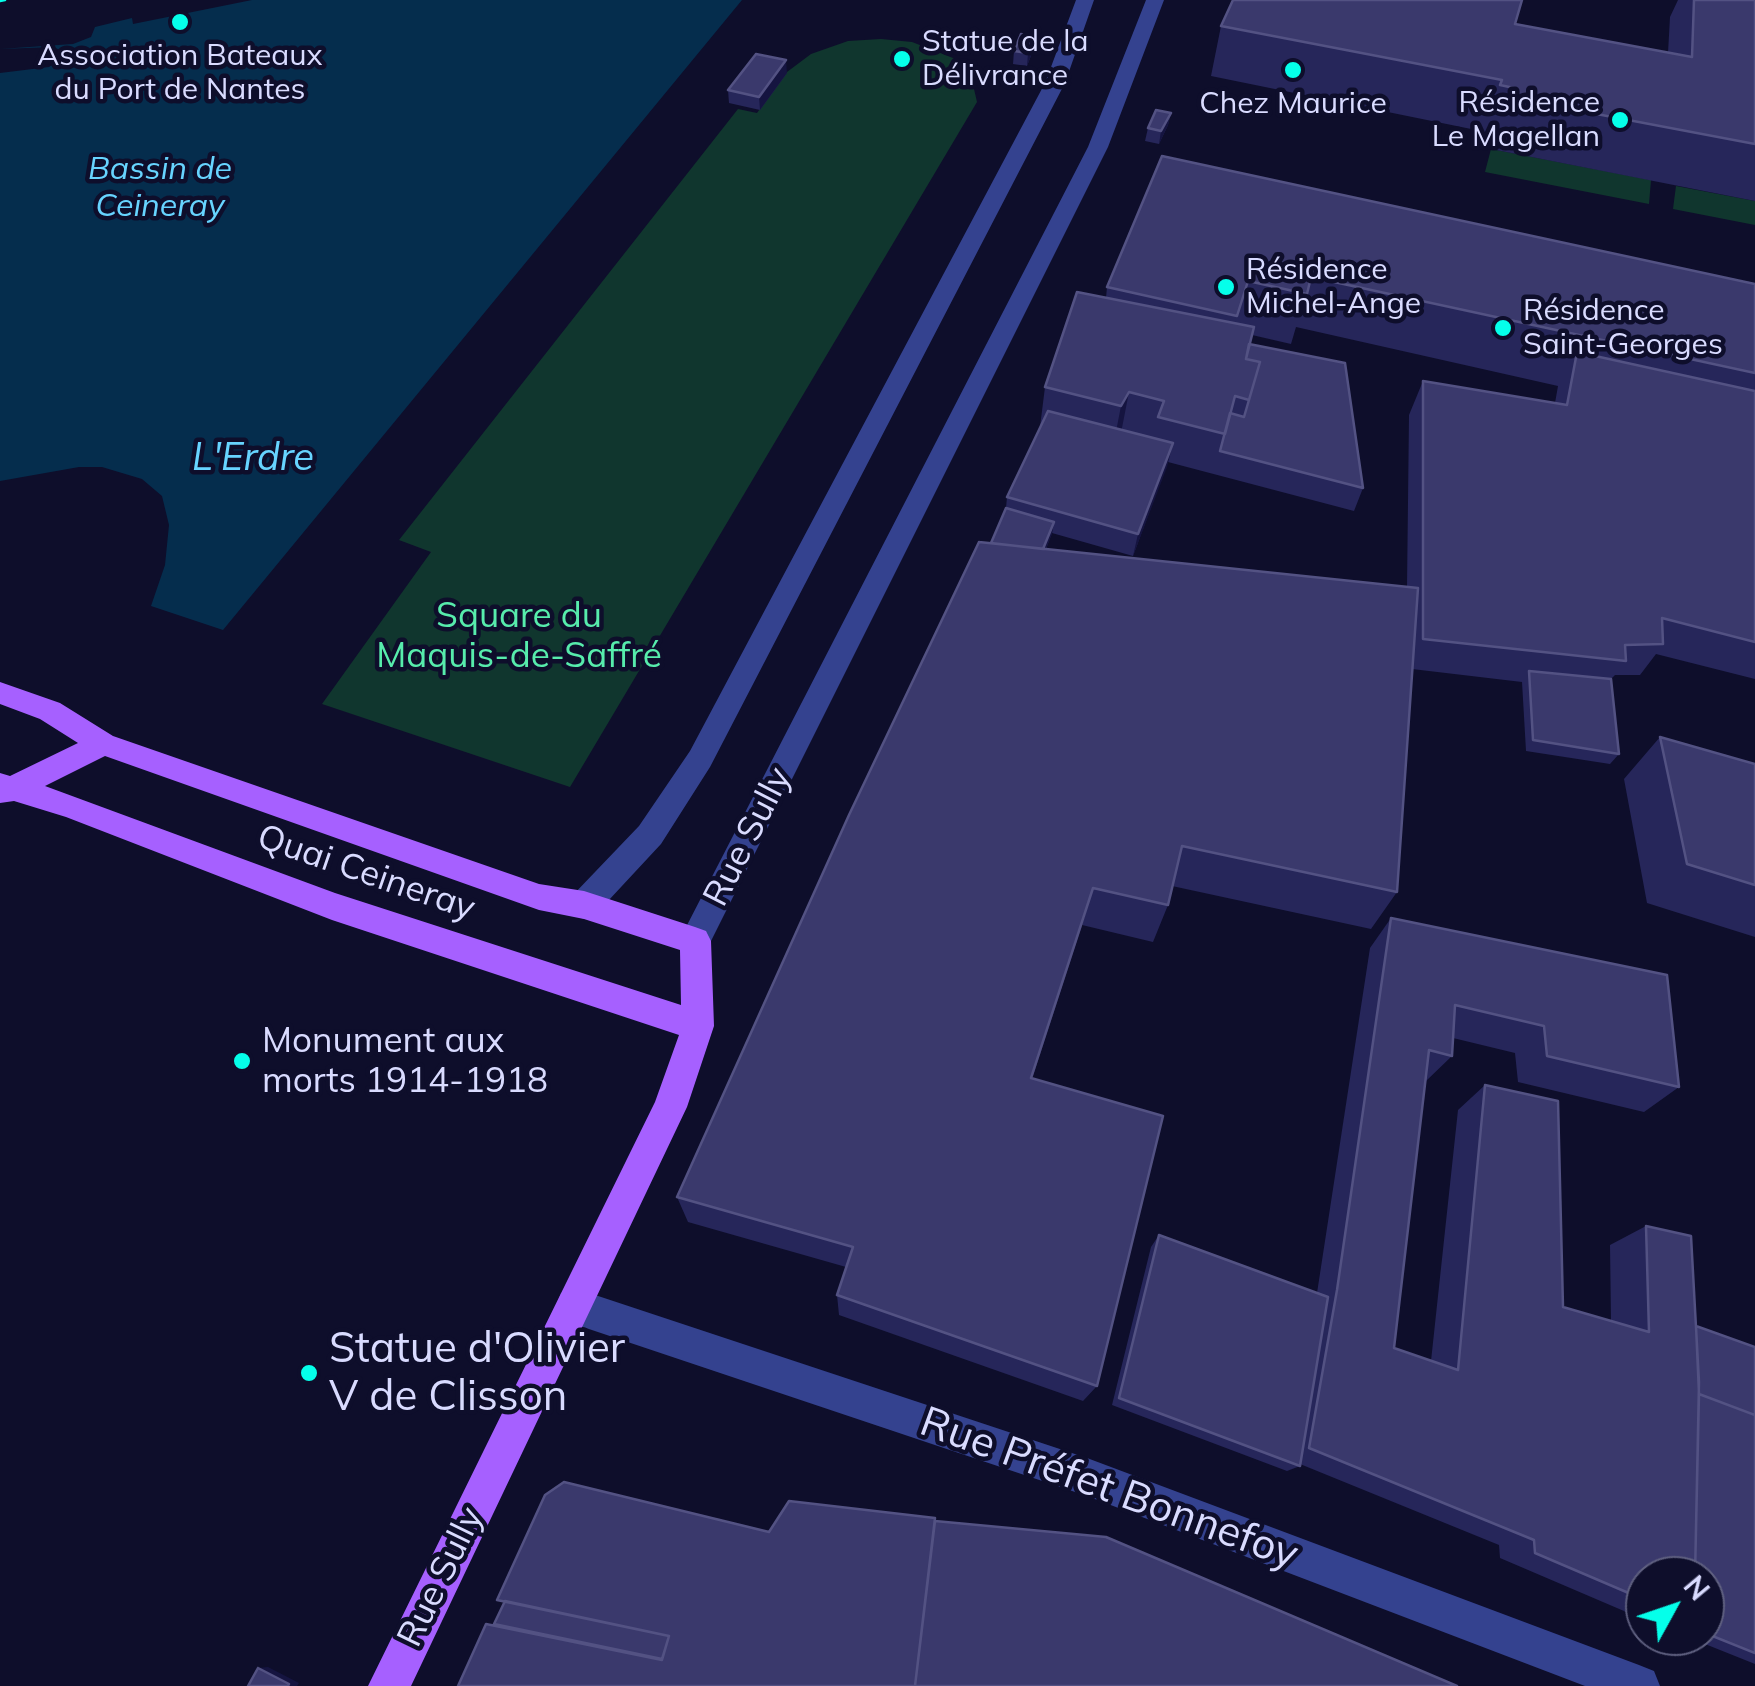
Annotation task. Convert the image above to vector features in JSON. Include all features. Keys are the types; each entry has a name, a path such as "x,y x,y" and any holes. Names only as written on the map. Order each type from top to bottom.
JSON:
{"main road":[{"name":"Quai Ceineray","path":"0,693 50,712 103,744 539,897 584,906 695,941"},
{"name":"Quai Ceineray","path":"3,790 103,744"},
{"name":"Quai Ceineray","path":"3,790 71,806 332,906 698,1026"},
{"name":"Rue Sully","path":"389,1686 670,1107 698,1026 695,941"}],"street":[{"path":"584,906 650,835 700,759 1055,83 1085,0"},
{"name":"Rue Sully","path":"695,941 1098,146 1155,0"},
{"name":"Rue Préfet Bonnefoy","path":"574,1306 1086,1477 1639,1686"}],"green space":[{"name":"Square du Maquis-de-Saffré","path":"848,41 912,42 953,58 971,76 977,102 570,787 322,704 431,552 399,540 738,109 757,113 787,72 811,54"},
{"path":"1491,149 1651,180 1649,204 1485,172"},
{"path":"1676,186 1755,201 1755,225 1673,209"}],"water":[{"path":"252,0 742,0 223,630 151,606 165,565 169,525 162,496 142,479 102,467 79,467 0,481 0,73 49,67 70,54 53,47 0,49 73,44 91,37 95,27 132,18 133,24"}],"building":[{"path":"1233,0 1522,0 1515,24 1692,57 1694,0 1755,0 1755,144 1512,98 1514,88 1500,85 1502,80 1221,26"},
{"path":"1021,34 1035,36 1028,53 1014,51"},
{"path":"756,54 786,60 759,97 728,90"},
{"path":"1156,110 1171,113 1161,131 1148,128"},
{"path":"1162,156 1755,284 1755,373 1311,277 1307,294 1248,281 1237,316 1107,287"},
{"path":"1077,292 1254,327 1246,359 1260,362 1249,400 1235,396 1225,434 1158,417 1164,401 1129,392 1121,406 1045,387"},
{"path":"1249,344 1345,363 1363,488 1220,451 1230,413 1244,417 1260,362 1246,359"},
{"path":"1577,352 1755,391 1755,642 1662,618 1663,644 1625,645 1626,661 1423,639 1423,381 1567,405"},
{"path":"1048,411 1173,443 1138,534 1007,497"},
{"path":"1006,508 1054,522 1043,549 991,543"},
{"path":"979,542 1418,588 1397,892 1182,846 1168,905 1093,888 1031,1078 1163,1116 1097,1386 837,1295 853,1247 677,1197 849,815"},
{"path":"1529,671 1611,679 1619,754 1533,740"},
{"path":"1660,737 1755,764 1755,885 1687,864"},
{"path":"1391,918 1667,975 1679,1087 1547,1056 1544,1026 1455,1005 1452,1056 1429,1050 1394,1348 1458,1370 1485,1085 1558,1101 1563,1307 1649,1332 1646,1226 1691,1236 1699,1382 1695,1556 1625,1556 1625,1591 1535,1553 1534,1540 1309,1448 1337,1290"},
{"path":"1159,1235 1328,1297 1300,1466 1119,1398"},
{"path":"1696,1326 1755,1347 1755,1415 1699,1394"},
{"path":"1699,1394 1755,1415 1755,1653 1725,1641 1725,1556 1695,1556"},
{"path":"564,1482 769,1532 789,1501 935,1518 915,1686 458,1686 486,1624 662,1660 669,1636 497,1600 545,1495"},
{"path":"935,1521 1106,1537 1457,1686 915,1686"},
{"path":"505,1601 669,1636 662,1659 494,1624"},
{"path":"258,1668 289,1684 288,1686 248,1686"}],"tram line":[{"path":"0,1 5,0"}],"place":[{"name":"Association Bateaux du Port de Nantes","path":"180,22"},
{"name":"Statue de la Délivrance","path":"902,59"},
{"name":"Chez Maurice","path":"1293,70"},
{"name":"Résidence Le Magellan","path":"1620,120"},
{"name":"Résidence Michel-Ange","path":"1226,287"},
{"name":"Résidence Saint-Georges","path":"1503,328"},
{"name":"Monument aux morts 1914-1918","path":"242,1061"},
{"name":"Statue d'Olivier V de Clisson","path":"309,1373"}],"water label":[{"name":"Bassin de Ceineray","path":"160,188"},
{"name":"L'Erdre","path":"253,459"}]}
